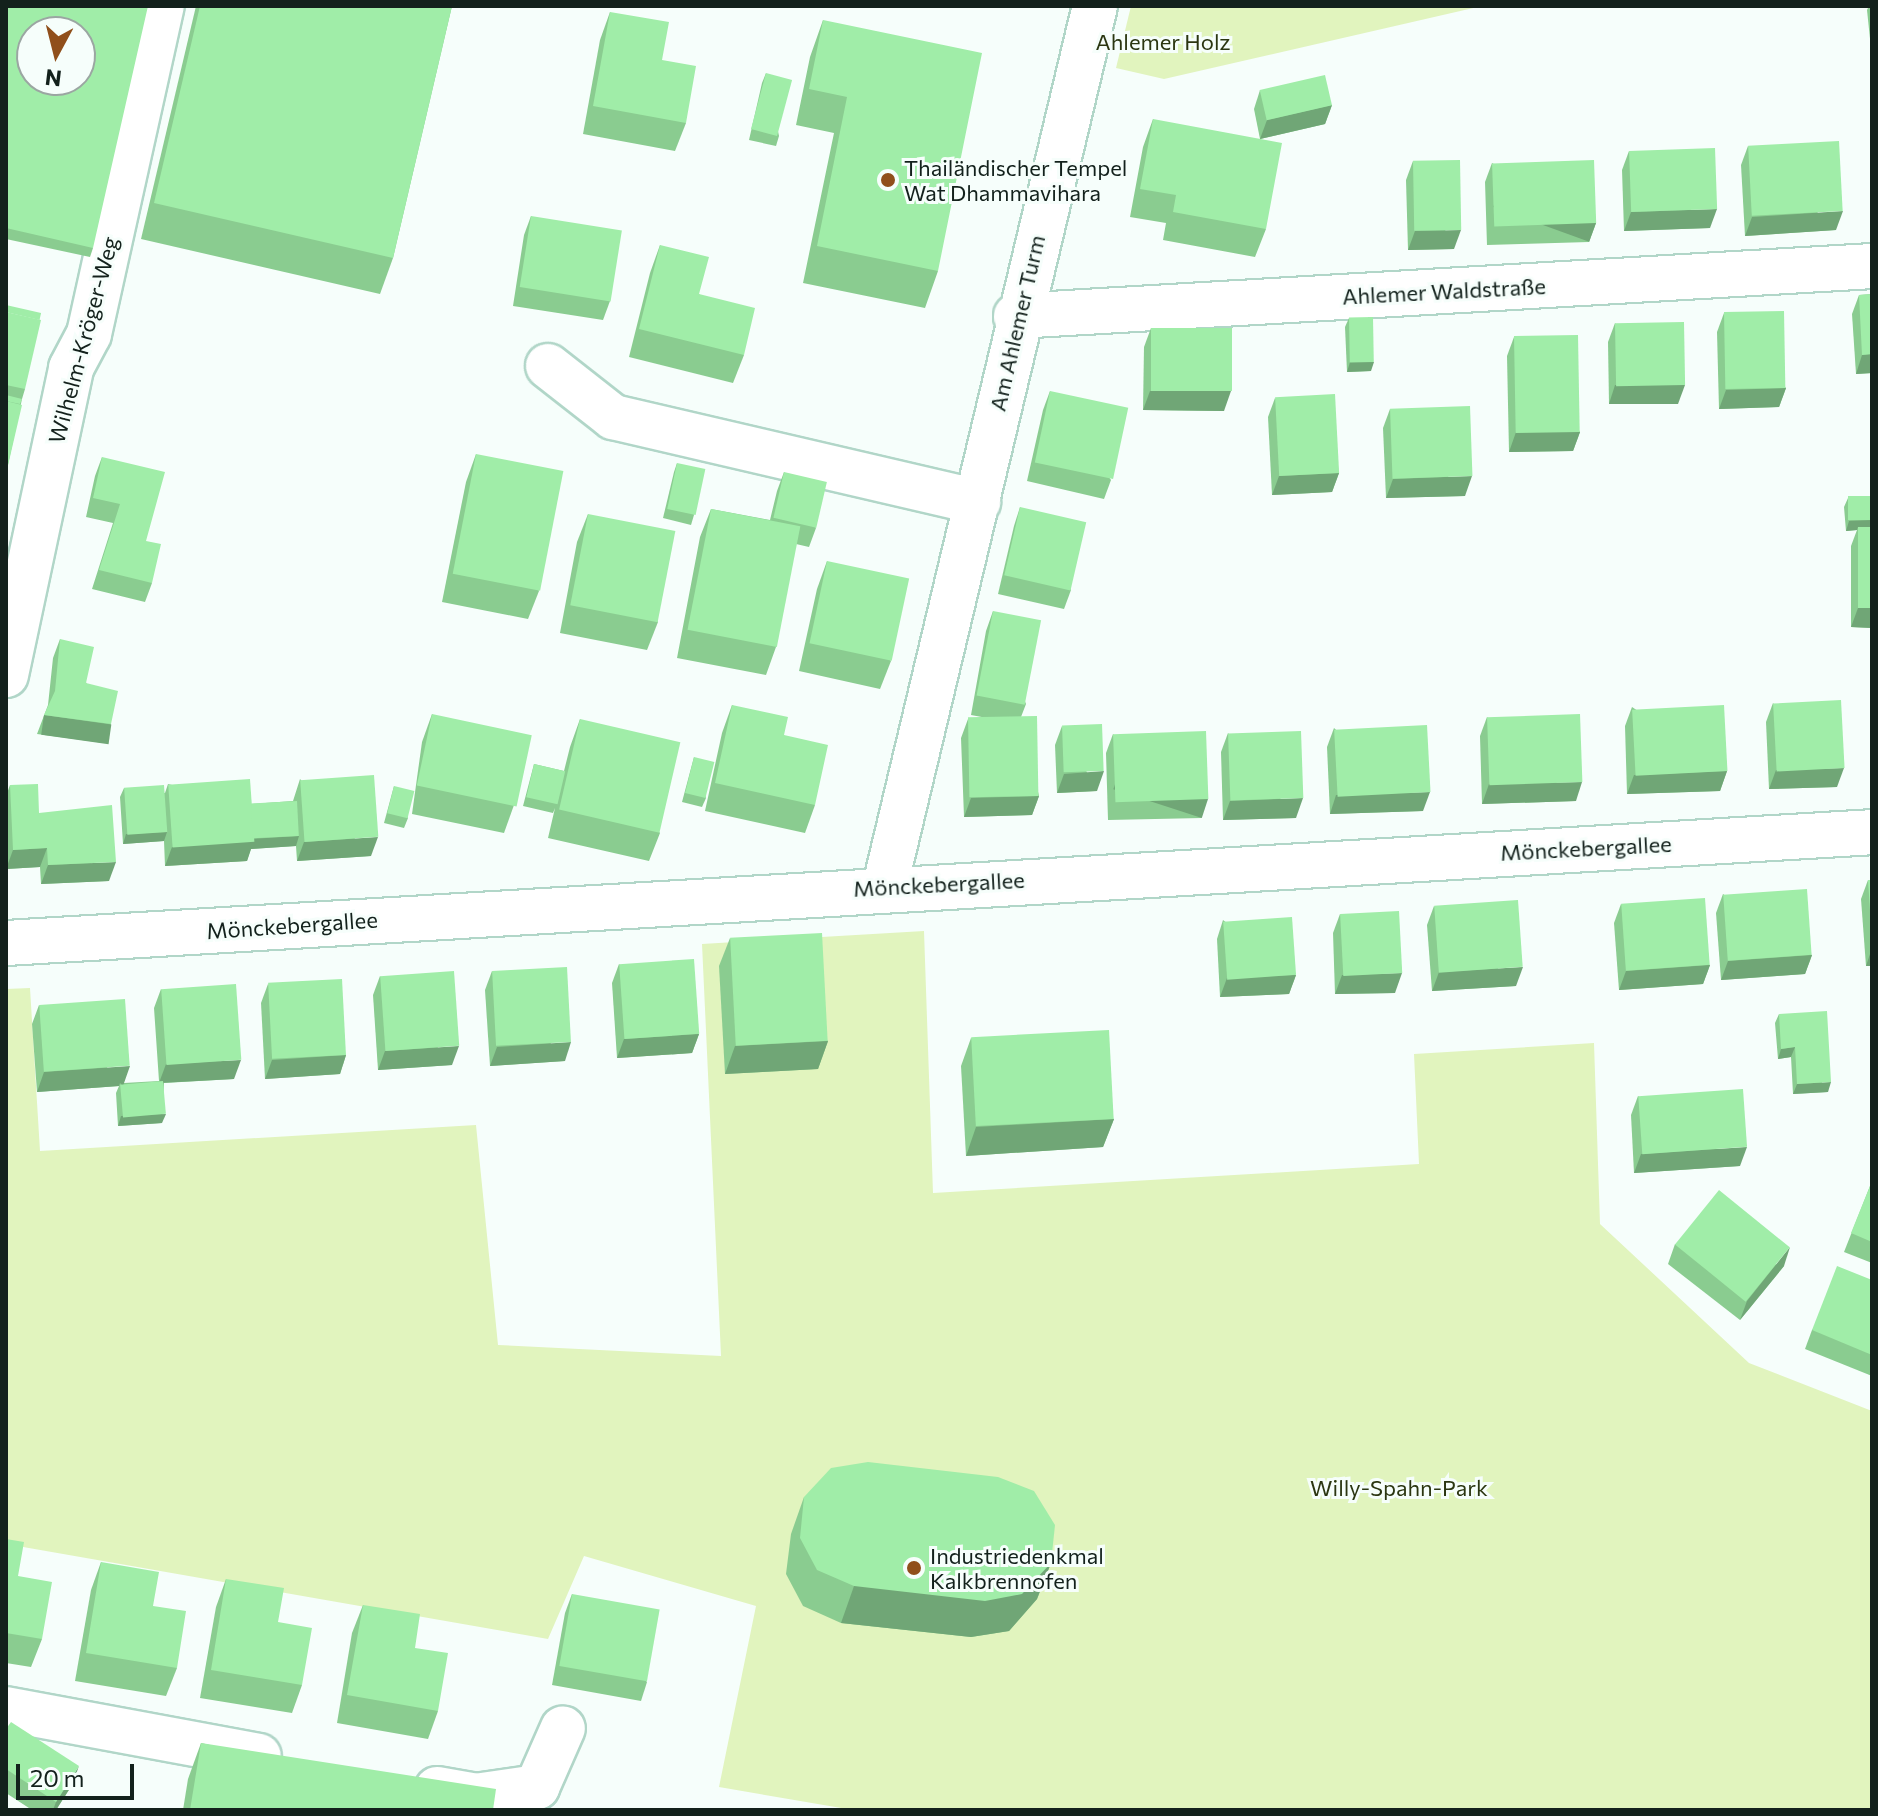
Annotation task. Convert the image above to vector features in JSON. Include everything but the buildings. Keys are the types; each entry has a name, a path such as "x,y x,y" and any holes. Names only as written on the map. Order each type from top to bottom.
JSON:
{"street":[{"name":"Wilhelm-Kröger-Weg","path":"6,675 71,368 89,334 162,6"},
{"name":"Am Ahlemer Turm","path":"885,886 978,502 1016,316 1095,6"},
{"name":"Ahlemer Waldstraße","path":"1016,316 1872,266"},
{"path":"548,366 613,417 978,502"},
{"name":"Mönckebergallee","path":"6,943 885,886 1872,832"},
{"path":"6,1709 303,1764"},
{"path":"397,1782 475,1796 537,1787 563,1728"}],"green space":[{"name":"Ahlemer Holz","path":"1131,6 1482,6 1164,79 1116,68"},
{"name":"Willy-Spahn-Park","path":"924,931 933,1193 1419,1164 1414,1054 1594,1043 1600,1224 1749,1363 1872,1411 1872,1810 853,1810 719,1787 756,1606 584,1556 548,1639 6,1544 6,989 30,988 40,1151 476,1125 498,1345 721,1356 702,944"}],"place":[{"name":"Thailändischer Tempel Wat Dhammavihara","path":"888,180"},
{"name":"Industriedenkmal Kalkbrennofen","path":"914,1568"}]}
